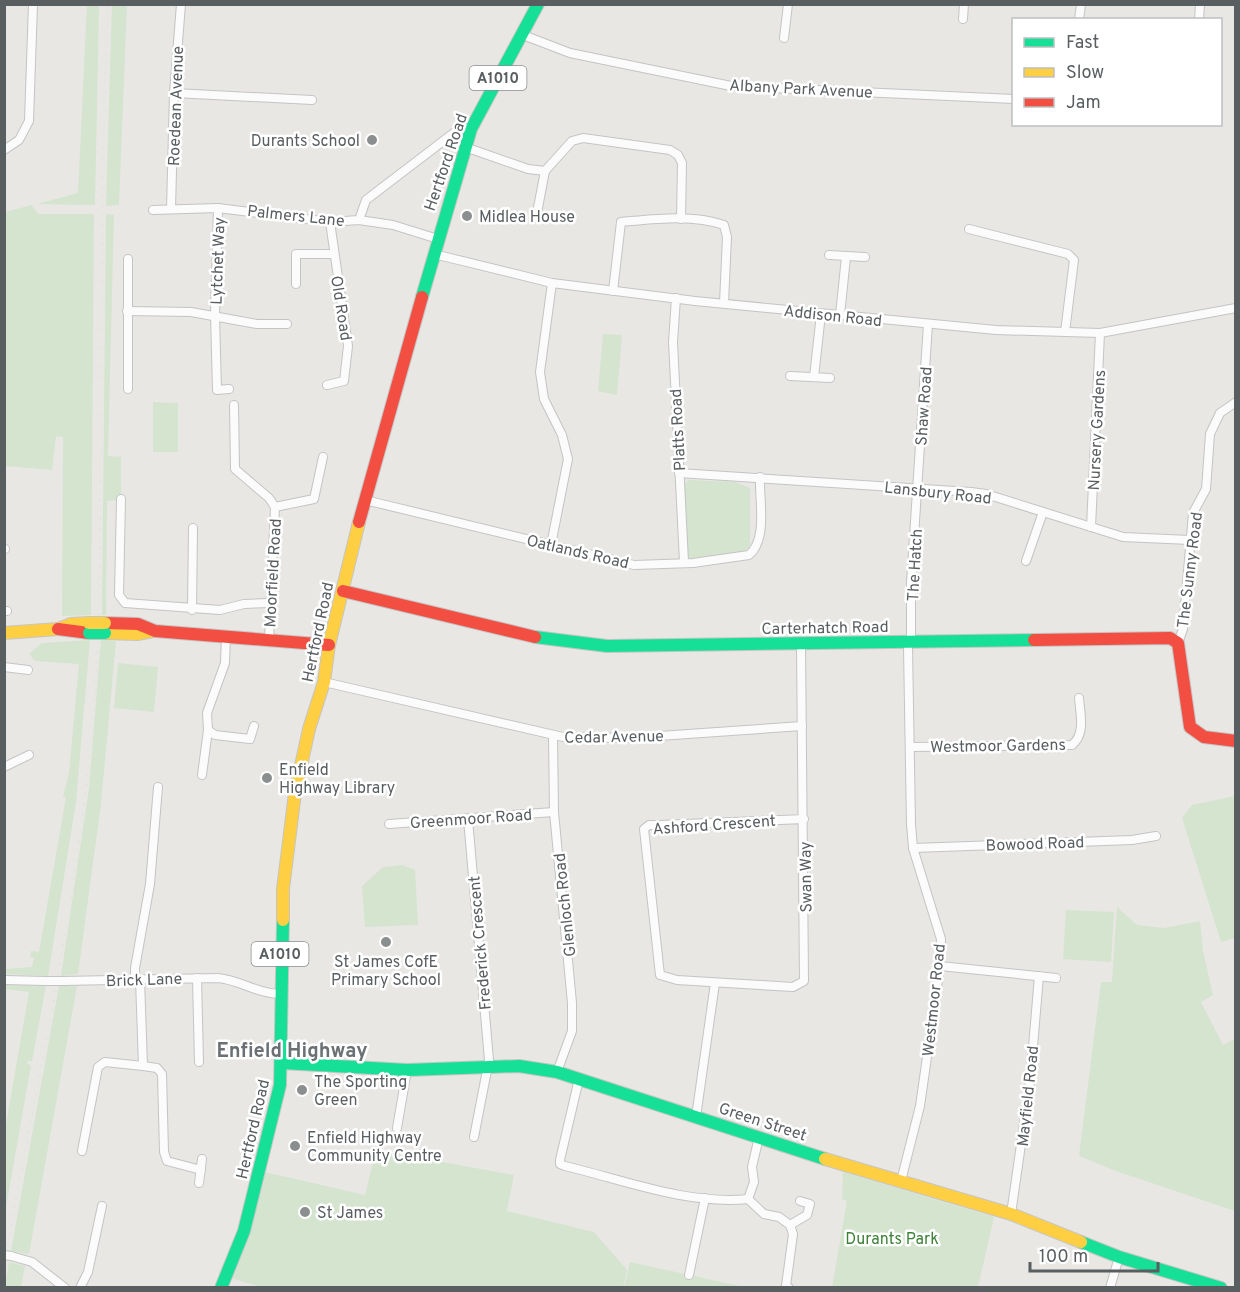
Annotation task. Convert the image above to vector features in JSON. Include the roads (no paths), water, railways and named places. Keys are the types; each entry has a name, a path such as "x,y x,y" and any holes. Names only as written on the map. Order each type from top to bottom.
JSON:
{"street":[{"path":"4,150 19,140 29,122 33,4"},
{"name":"Roedean Avenue","path":"171,209 174,93 181,4"},
{"name":"Hertford Road","path":"221,1287 244,1231 275,1111 282,1063 280,994 283,889 295,793 309,729 324,682 329,645 365,500 465,147 471,129 538,4"},
{"path":"784,38 788,4"},
{"path":"963,19 964,4"},
{"name":"Albany Park Avenue","path":"523,35 570,52 731,86 1012,99"},
{"path":"174,93 312,100"},
{"path":"359,220 366,200 455,132 462,128 471,129"},
{"path":"536,218 544,171 572,141 583,138 670,150 678,154 682,163 681,219"},
{"path":"465,147 528,169 544,171"},
{"name":"Palmers Lane","path":"153,210 218,208 330,222 359,220 393,225 438,239"},
{"name":"Lytchet Way","path":"218,208 215,315 217,390 229,390"},
{"path":"613,291 621,222 710,220 724,225 727,237 724,303"},
{"name":"Old Road","path":"327,385 344,381 348,346 330,222"},
{"path":"969,229 1068,254 1074,260 1065,332"},
{"name":"Old Road","path":"296,284 296,254 334,254"},
{"name":"Addison Road","path":"434,254 552,283 928,324 1100,333 1236,308"},
{"path":"829,255 865,257"},
{"path":"840,315 846,256"},
{"path":"128,259 128,389"},
{"path":"551,545 568,459 562,435 544,399 540,372 552,283"},
{"name":"Platts Road","path":"676,298 672,342 684,562"},
{"name":"Lytchet Way","path":"127,310 191,312 257,324 287,324"},
{"path":"814,377 820,314"},
{"name":"Shaw Road","path":"918,488 928,324"},
{"name":"Nursery Gardens","path":"1091,527 1100,333"},
{"path":"790,376 830,378"},
{"name":"The Sunny Road","path":"1178,643 1183,629 1193,513 1206,489 1210,434 1220,413 1236,402"},
{"name":"Moorfield Road","path":"234,405 231,471 269,498 275,507 269,640"},
{"name":"Moorfield Road","path":"275,507 314,499 323,457"},
{"name":"Lansbury Road","path":"679,473 986,494 1123,537 1190,540"},
{"name":"Oatlands Road","path":"365,500 634,565 749,555 756,549 760,539 760,477"},
{"name":"The Hatch","path":"911,642 911,582 918,488"},
{"path":"121,499 119,595 125,603 192,610 220,610 244,604 270,603"},
{"path":"1026,561 1043,512"},
{"path":"192,610 193,528"},
{"name":"Carterhatch Road","path":"343,591 575,644 636,646 1170,638 1178,643"},
{"path":"4,633 58,629 71,624 89,628 105,628 138,624 155,631 329,645"},
{"path":"202,775 208,730 207,713 225,663 226,635"},
{"name":"Westmoor Road","path":"901,1182 920,1106 941,939 913,848 908,647 911,642"},
{"name":"Swan Way","path":"677,981 793,987 804,981 801,643"},
{"path":"1178,643 1191,727 1200,737 1236,741"},
{"path":"4,668 28,670"},
{"name":"Cedar Avenue","path":"324,682 554,736 630,738 802,726"},
{"name":"Westmoor Gardens","path":"910,747 1072,745 1079,737 1081,730 1079,698"},
{"path":"208,730 215,735 250,739 254,726"},
{"name":"Glenloch Road","path":"554,736 554,812 572,1003 572,1031 557,1072"},
{"path":"5,768 29,755"},
{"path":"143,1066 135,968 150,884 158,787"},
{"name":"Greenmoor Road","path":"388,824 554,812"},
{"name":"Frederick Crescent","path":"468,819 488,1067 474,1137"},
{"name":"Ashford Crescent","path":"677,981 660,975 658,968 644,829 649,825 804,819"},
{"name":"Bowood Road","path":"913,848 1132,840 1156,836"},
{"path":"939,966 1056,978"},
{"name":"Mayfield Road","path":"1011,1214 1030,1082 1039,976"},
{"path":"197,978 199,1062"},
{"name":"Brick Lane","path":"4,980 227,979 267,993 280,994"},
{"path":"696,1117 716,983"},
{"path":"82,1151 98,1067 105,1062 157,1068 162,1074 164,1152 167,1161 201,1170"},
{"name":"Green Street","path":"282,1063 407,1070 519,1066 557,1072 901,1182 1011,1214 1119,1257 1221,1287"},
{"path":"397,1128 407,1070"},
{"path":"579,1079 560,1164 705,1198 727,1201 748,1199 764,1214 779,1217 790,1225 794,1234 786,1286 789,1287"},
{"path":"748,1199 754,1182 752,1167 759,1137"},
{"path":"199,1183 202,1159"},
{"path":"689,1275 705,1198"},
{"path":"790,1225 807,1215 810,1204 800,1201"},
{"path":"80,1287 88,1272 102,1206"},
{"path":"8,1256 32,1262 65,1287"},
{"path":"1110,1287 1119,1257"}],"railway":[{"path":"4,1263 57,985 79,845 94,704 100,574 103,169 108,4"}],"place":[{"name":"Durants School","path":"372,140"},
{"name":"Midlea House","path":"467,216"},
{"name":"Enfield Highway Library","path":"267,778"},
{"name":"St James CofE Primary School","path":"386,942"},
{"name":"The Sporting Green","path":"302,1090"},
{"name":"Enfield Highway Community Centre","path":"295,1146"},
{"name":"St James","path":"305,1212"}],"district":[{"name":"Enfield Highway","path":"292,1050"}],"park label":[{"name":"Durants Park","path":"892,1238"}]}
